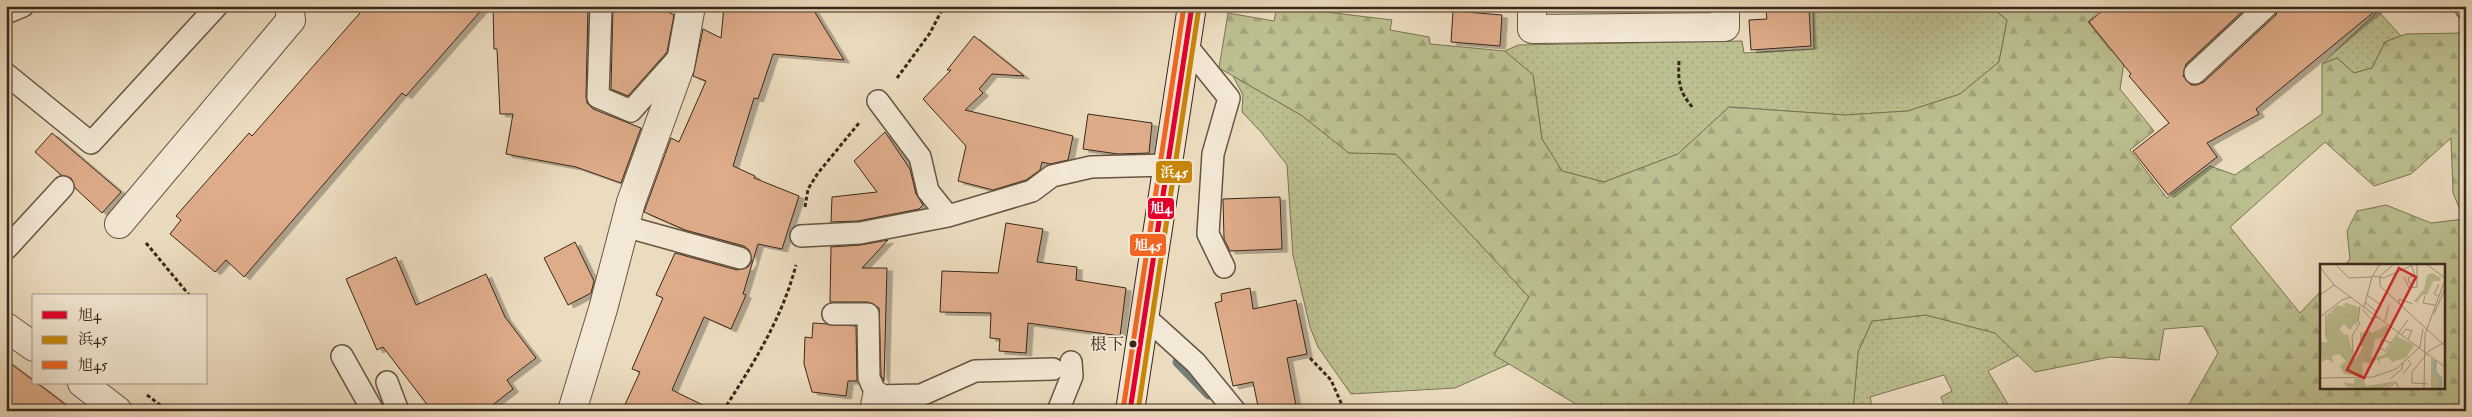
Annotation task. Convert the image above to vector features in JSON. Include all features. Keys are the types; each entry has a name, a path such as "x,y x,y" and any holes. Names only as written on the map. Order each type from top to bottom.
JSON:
{"street":[{"path":"120,224 292,20 289,6"},
{"path":"572,411 603,309 624,226 680,67 692,6"},
{"path":"1130,411 1166,165 1192,6"},
{"path":"1532,6 1532,29 1725,27 1725,6"},
{"path":"6,327 32,346"},
{"path":"83,384 118,411"}],"lane":[{"path":"6,13 23,6"},
{"path":"6,74 91,144 217,6"},
{"path":"601,6 598,97 631,111 683,54"},
{"path":"2196,73 2267,6"},
{"path":"1186,45 1229,98 1213,154 1208,234 1224,267"},
{"path":"878,101 920,157 928,191 948,216"},
{"path":"801,236 860,233 948,216 1032,191 1052,176 1091,167 1166,165"},
{"path":"6,249 63,187"},
{"path":"624,226 740,258"},
{"path":"833,314 868,314 869,378 876,403 921,394 976,371 1062,366 1072,376 1058,411"},
{"path":"1144,316 1196,364 1235,411"},
{"path":"342,356 373,411"},
{"path":"387,382 398,411"}],"path":[{"path":"1678,79 1682,96 1694,109"},
{"path":"146,243 188,294"},
{"path":"1310,358 1331,380 1342,405 1342,411"},
{"path":"1611,411 1617,408"}],"green space":[{"path":"1277,6 1392,20 1390,30 1429,37 1430,44 1505,51 1533,75 1542,139 1562,171 1604,182 1678,154 1729,107 1845,115 1908,111 1960,94 1999,62 2007,20 1990,6 2104,6 2088,22 2111,51 2121,42 2126,49 2120,89 2154,131 2130,150 2167,198 2210,166 2235,175 2322,114 2322,64 2337,58 2354,73 2372,68 2385,42 2406,34 2460,33 2466,46 2466,411 2185,411 2218,353 2203,326 2164,329 2159,360 2110,357 2035,372 1995,333 1926,315 1872,321 1858,352 1853,411 1581,411 1574,403 1494,355 1529,297 1396,154 1349,153 1301,115 1219,68 1228,13 1274,21"},
{"path":"1813,6 1990,6 2007,20 1999,62 1960,94 1908,111 1845,115 1729,107 1678,154 1604,182 1562,171 1542,139 1533,75 1505,51 1518,45 1742,41 1744,53 1814,49"},
{"path":"2378,11 2401,36 2385,42 2372,68 2354,73 2337,58 2322,64"},
{"path":"1233,76 1301,115 1349,153 1396,154 1529,297 1494,354 1509,364 1455,388 1351,394 1318,347 1310,327 1293,255 1287,165 1261,132 1242,112 1243,95"},
{"path":"1926,315 1995,333 2019,355 1988,371 2012,411 1946,411 1941,397 1952,391 1944,375 1870,397 1873,411 1853,411 1858,352 1872,321"}],"building":[{"path":"366,6 485,6 406,96 402,93 244,277 226,260 215,272 170,234 181,220 176,216 249,133 252,136"},
{"path":"493,6 588,6 587,103 593,109 641,128 621,183 576,167 506,154 513,114 500,114 497,49 494,49"},
{"path":"613,6 656,6 674,15 667,52 628,96 611,89"},
{"path":"724,6 811,6 844,60 773,54 758,99 754,98 733,166 755,176 754,178 799,196 782,249 758,244 743,294 746,295 731,329 704,317 672,390 715,411 622,411 640,372 632,369 663,298 656,295 675,253 737,270 748,267 752,261 749,250 744,246 685,230 644,212 671,138 679,142 706,81 693,76 703,29 721,38"},
{"path":"2108,6 2248,6 2186,64 2183,76 2191,85 2197,85 2204,82 2276,15 2279,6 2381,6 2256,109 2259,114 2207,143 2217,157 2168,195 2133,151 2169,123 2129,76 2131,74 2089,22"},
{"path":"1809,8 1811,46 1751,50 1749,20 1767,19 1766,11"},
{"path":"1453,11 1502,15 1500,46 1451,42"},
{"path":"974,36 1024,76 992,74 979,89 983,93 965,110 1073,136 1068,160 1050,164 1042,162 1040,170 1026,180 993,190 958,181 966,146 923,99 951,70 947,70"},
{"path":"1088,114 1152,123 1149,153 1118,154 1083,149"},
{"path":"885,132 910,169 916,194 923,205 919,209 858,221 831,222 832,197 877,192 854,161"},
{"path":"52,133 121,192 102,213 75,188 71,178 61,175 35,152"},
{"path":"1280,197 1282,249 1230,251 1224,239 1223,199"},
{"path":"1006,223 1043,229 1037,262 1077,267 1076,280 1126,288 1120,336 1028,323 1026,353 999,351 1000,339 990,338 991,313 940,312 942,271 998,273"},
{"path":"888,240 862,268 887,268 884,381 881,375 879,308 868,302 830,302 831,247 861,245"},
{"path":"575,242 594,281 591,293 568,305 544,258"},
{"path":"396,257 416,305 486,274 505,317 536,358 507,380 513,389 485,411 432,411 383,347 377,350 346,279"},
{"path":"1250,288 1253,309 1296,300 1307,354 1287,358 1297,411 1259,411 1253,382 1233,386 1215,303 1222,301 1221,294"},
{"path":"813,323 856,326 857,381 848,381 846,396 812,392 804,364 805,337 812,338"},
{"path":"6,360 32,380 32,384 38,384 74,411 6,411"}],"waterway":[{"path":"1178,362 1209,394"}],"transit line":[{"name":"旭45","path":"1123,410 1184,6"},
{"name":"旭4","path":"1130,411 1192,6"},
{"name":"浜45","path":"1138,411 1199,7"}],"place":[{"name":"根下","path":"1133,344"}]}
